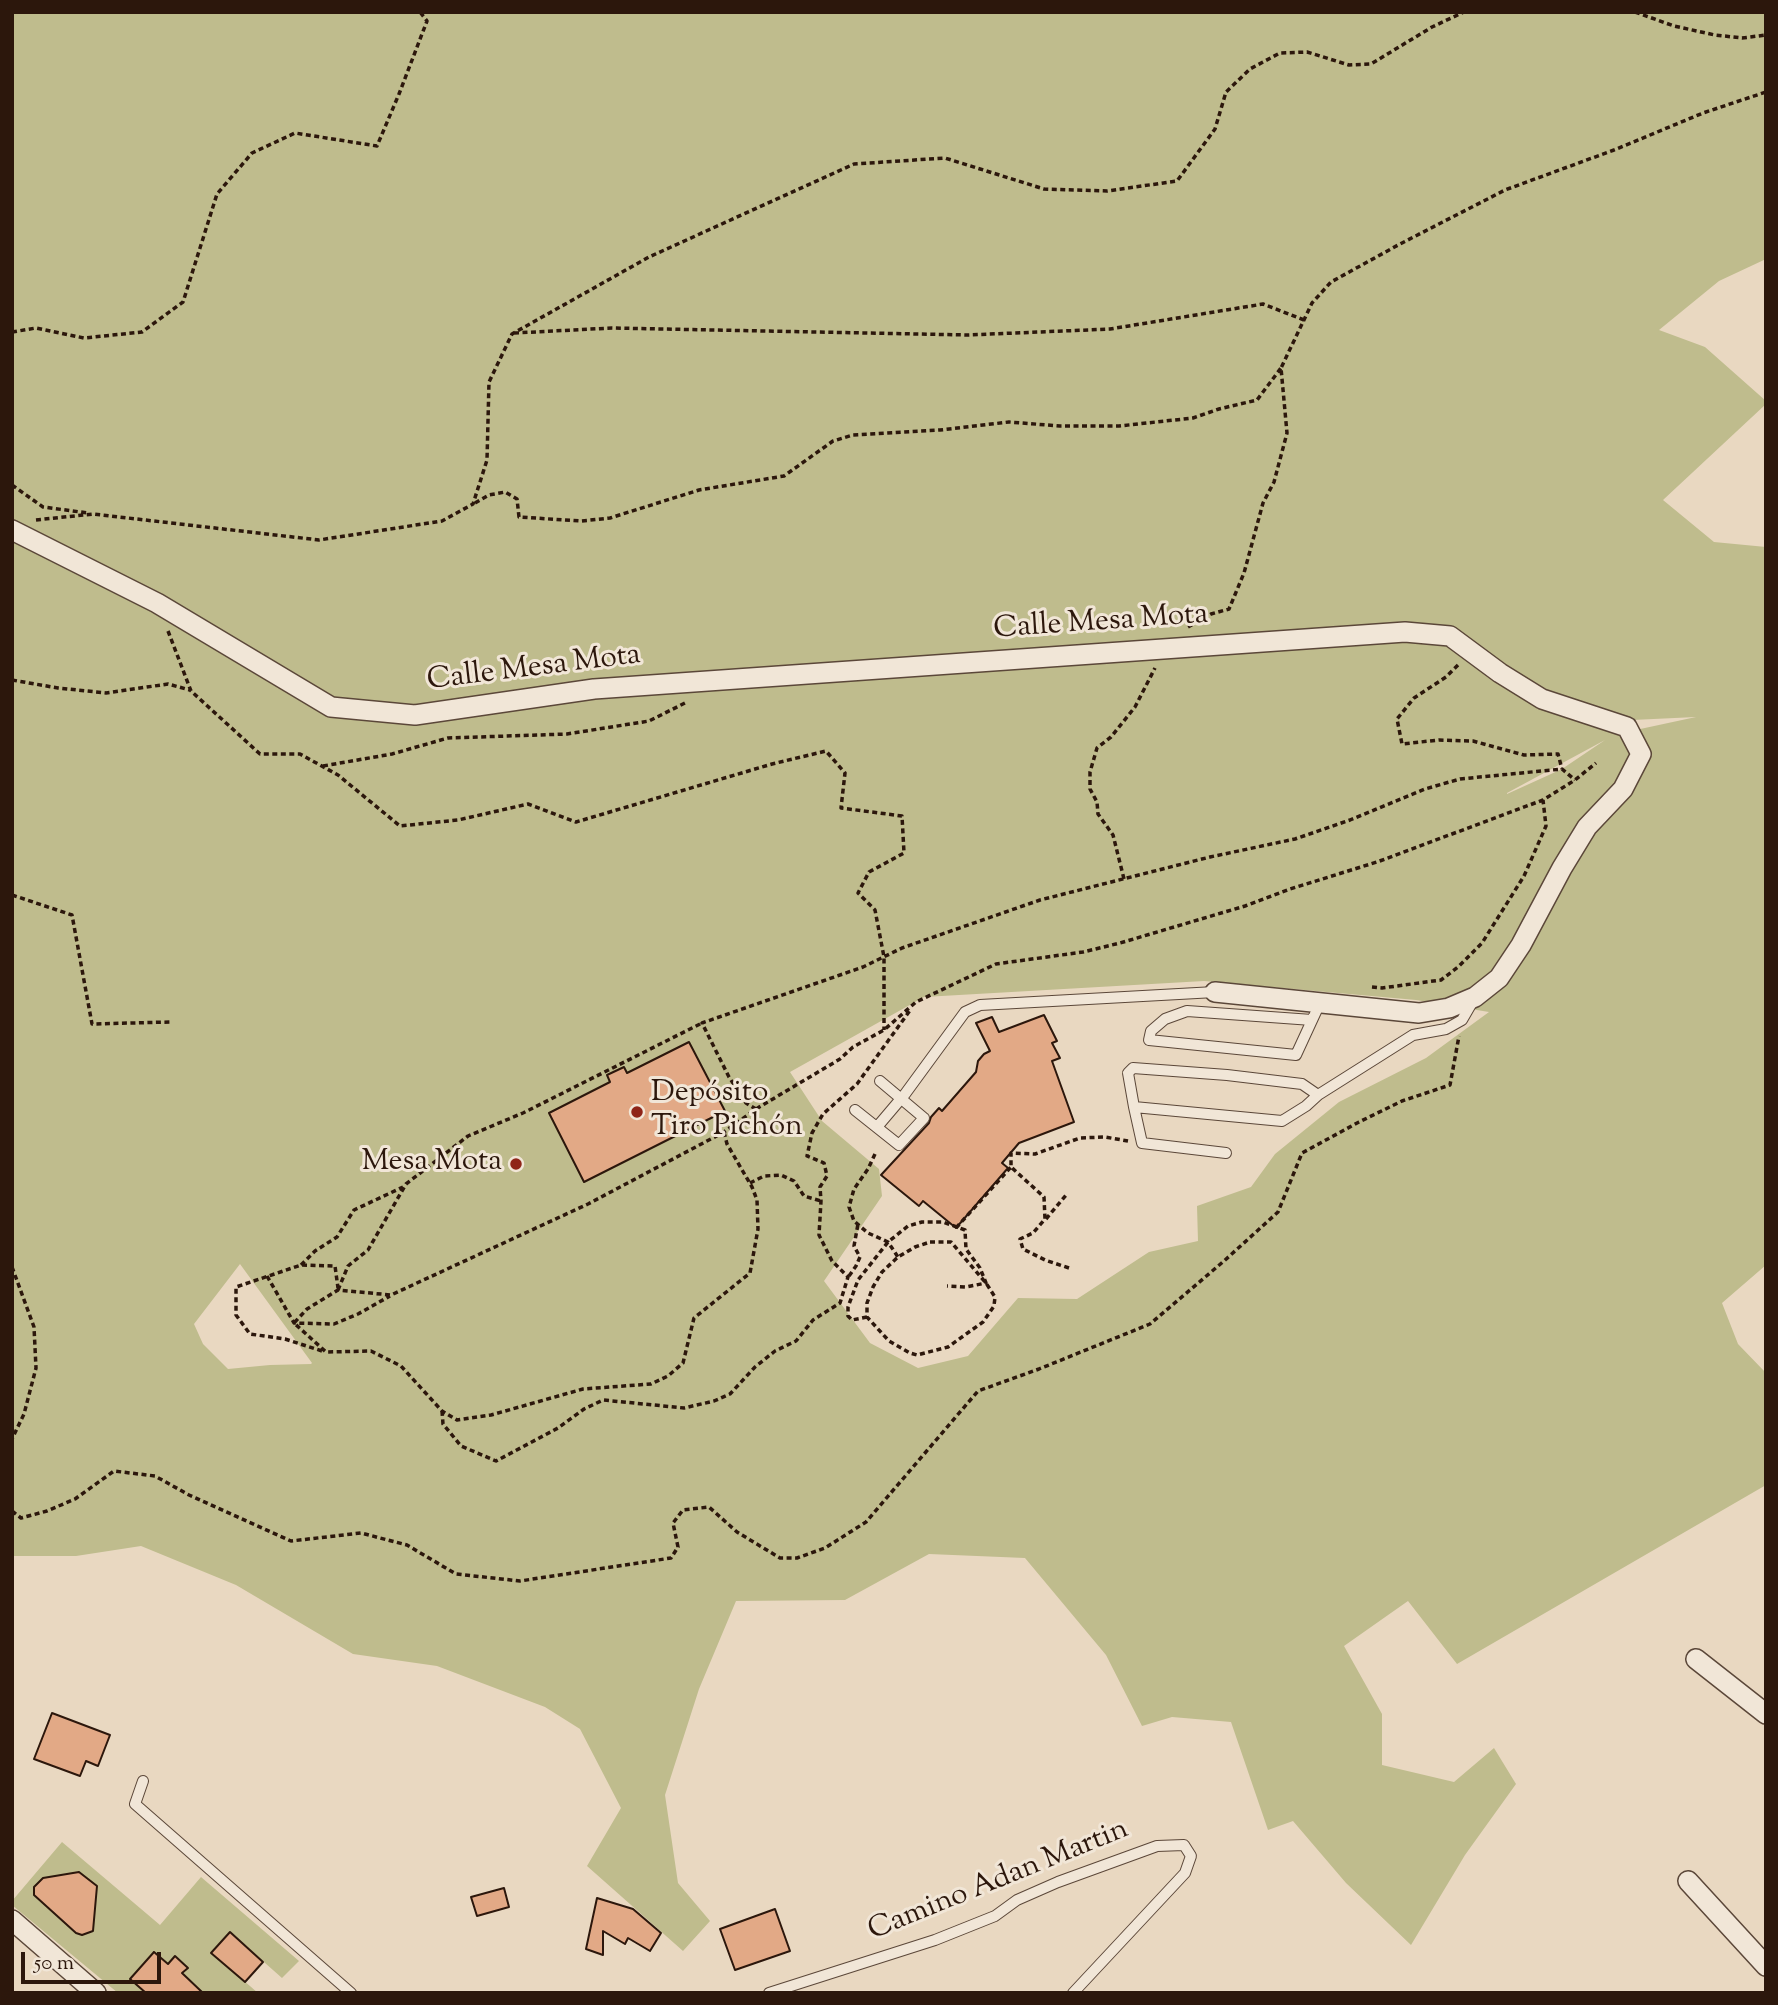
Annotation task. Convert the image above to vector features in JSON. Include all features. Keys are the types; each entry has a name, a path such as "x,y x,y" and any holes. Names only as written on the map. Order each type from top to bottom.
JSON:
{"street":[{"name":"Calle Mesa Mota","path":"19,526 157,603 331,708 415,715 594,689 1405,632 1450,636 1500,673 1542,699 1627,727 1641,754 1623,789 1587,827 1521,945 1499,978 1475,997 1449,1008 1419,1013 1316,1011 1215,992"},
{"path":"1696,1659 1766,1714"},
{"path":"1688,1881 1766,1966"},
{"path":"12,1920 96,1993"}],"lane":[{"path":"877,1128 965,1012 980,1004 1215,992"},
{"path":"1134,1107 1282,1121 1413,1035 1446,1029 1462,1020 1475,997"},
{"path":"1187,1011 1316,1011 1296,1055 1149,1040 1151,1031 1165,1019 1187,1011"},
{"path":"1226,1153 1142,1143 1128,1073 1133,1068 1162,1069 1302,1084 1318,1095"},
{"path":"855,1110 899,1145 924,1118 880,1081"},
{"path":"143,1782 135,1804 351,1993"},
{"name":"Camino Adan Martin","path":"769,1993 936,1940 995,1916 1017,1900 1058,1882 1157,1846 1184,1845 1191,1856 1185,1872 1073,1993"}],"path":[{"path":"12,332 36,328 84,338 142,332 183,302 217,194 253,153 295,134 377,146 427,21 420,12"},
{"path":"473,504 487,460 489,382 512,334 649,257 854,164 945,158 1044,189 1107,191 1177,181 1215,129 1226,92 1250,69 1280,52 1307,52 1349,65 1371,64 1432,27 1464,12"},
{"path":"1635,12 1674,26 1715,35 1742,38 1766,35"},
{"path":"12,485 43,507 319,540 442,521 489,495 505,492 517,499 519,517 581,521 610,518 699,491 784,476 832,441 853,435 940,430 1009,422 1060,426 1119,426 1193,418 1257,400 1281,368 1311,303 1331,282 1505,190 1614,150 1703,113 1766,92"},
{"path":"512,334 612,328 968,335 1110,329 1263,304 1304,320"},
{"path":"1124,879 1114,835 1098,814 1097,802 1090,789 1090,772 1097,748 1111,737 1135,707 1163,650 1180,632 1211,614 1229,609 1244,573 1263,503 1273,482 1287,433 1281,368"},
{"path":"19,526 93,514"},
{"path":"157,603 191,691"},
{"path":"1472,653 1446,677 1414,698 1397,719 1402,744 1439,740 1473,741 1524,755 1558,754 1562,769 1575,780"},
{"path":"12,680 106,693 168,684 191,691 261,754 300,754 338,775 400,826 458,820 528,804 576,822 772,764 826,751 845,773 841,808 902,816 904,853 869,872 858,893 875,910 884,957 884,1030"},
{"path":"321,766 392,754 448,738 567,734 649,722 688,701 701,681"},
{"path":"294,1323 334,1324 588,1204 724,1132 756,1109 840,1059 853,1047 884,1030 916,1002 996,964 1083,952 1120,943 1245,906 1377,862 1543,800 1596,764"},
{"path":"301,1265 315,1251 337,1237 354,1210 404,1186 468,1136 523,1113 702,1023 863,967 902,948 1040,900 1210,857 1296,839 1426,789 1460,779 1562,769"},
{"path":"1371,987 1441,980 1482,943 1524,876 1546,826 1543,800"},
{"path":"12,895 72,915 92,1024 170,1022"},
{"path":"848,1277 832,1261 819,1235 820,1187 827,1176 824,1163 807,1156 812,1133 823,1114 857,1084 916,1002"},
{"path":"12,1511 21,1518 47,1511 75,1499 114,1471 155,1476 291,1541 361,1533 407,1545 456,1574 520,1581 671,1558 678,1547 673,1523 683,1510 709,1507 737,1532 780,1558 797,1558 825,1548 866,1522 978,1391 1150,1324 1278,1212 1302,1153 1402,1101 1450,1085 1462,1020"},
{"path":"702,1023 729,1077 746,1103 756,1109"},
{"path":"338,1290 335,1266 301,1265 236,1287 236,1315 250,1334 285,1339 326,1352 371,1351 401,1366 442,1411 457,1419 491,1415 583,1389 651,1384 668,1376 683,1363 694,1318 750,1273 758,1229 757,1200 727,1144 724,1132"},
{"path":"956,1228 1011,1167 1011,1153 1035,1154 1080,1138 1142,1143"},
{"path":"875,1154 854,1189 849,1207 854,1221 868,1233 888,1242 898,1257"},
{"path":"1011,1167 1044,1197 1045,1219"},
{"path":"750,1183 764,1176 781,1175 794,1181 804,1196 821,1201"},
{"path":"294,1323 307,1309 338,1290 348,1266 368,1250 404,1186"},
{"path":"1067,1194 1032,1234 1020,1239 1023,1249 1069,1268"},
{"path":"867,1317 852,1320 848,1316 848,1307 858,1280 888,1242 908,1226 922,1222 943,1222 965,1230 966,1249 980,1268 986,1283"},
{"path":"442,1411 443,1424 461,1446 496,1461 603,1400 684,1408 730,1394 755,1367 775,1351 796,1340 813,1320 840,1303 848,1277 860,1257 854,1246 858,1224"},
{"path":"930,1242 951,1242 986,1283 995,1297 994,1306 983,1322 948,1347 917,1355 910,1353 889,1341 867,1317 867,1303 882,1272 898,1257 930,1242"},
{"path":"12,1267 34,1328 36,1368 24,1414 12,1439"},
{"path":"267,1276 294,1323 326,1352"},
{"path":"947,1286 966,1287 986,1283"},
{"path":"338,1290 391,1295"},
{"path":"840,1303 848,1307"}],"shaded area":[{"path":"12,12 1766,12 1766,259 1719,281 1659,330 1705,347 1766,401 1766,404 1663,500 1714,542 1766,547 1766,1265 1722,1303 1738,1344 1766,1373 1766,1485 1457,1664 1408,1601 1344,1646 1382,1714 1382,1765 1454,1782 1494,1748 1516,1784 1465,1855 1411,1945 1346,1883 1293,1821 1268,1830 1231,1722 1172,1717 1142,1726 1106,1655 1025,1558 929,1554 845,1600 736,1601 699,1689 665,1795 678,1883 710,1921 683,1951 587,1866 621,1808 580,1729 545,1707 437,1666 353,1654 236,1585 141,1546 76,1556 12,1556","holes":["1696,717 1617,734 1611,721","1605,740 1562,769 1507,793","1204,981 1416,1000 1489,1012 1426,1058 1339,1102 1275,1154 1251,1187 1197,1206 1198,1241 1149,1252 1077,1299 1018,1298 968,1356 918,1368 870,1343 824,1281 882,1196 879,1169 822,1121 790,1072 924,997","240,1264 312,1363 228,1369 203,1344 194,1324"]},
{"path":"62,1842 160,1925 201,1877 299,1961 282,1978 230,1932 212,1953 258,1993 118,1993 12,1905 12,1901"}],"building":[{"path":"1044,1015 1057,1041 1052,1043 1060,1058 1052,1061 1074,1122 1019,1143 1002,1163 1008,1168 956,1228 923,1201 919,1206 881,1175 929,1123 939,1108 942,1111 976,1072 978,1061 990,1051 976,1023 992,1017 999,1032"},
{"name":"Depósito Tiro Pichón","path":"689,1042 725,1111 584,1182 549,1113 610,1082 607,1075 624,1067 627,1073"},
{"path":"52,1713 110,1735 98,1766 86,1761 80,1776 34,1759"},
{"path":"79,1872 97,1886 93,1931 82,1935 76,1933 34,1895 34,1887 43,1878"},
{"path":"504,1888 509,1907 477,1916 471,1897"},
{"path":"597,1898 633,1909 661,1933 650,1951 628,1938 625,1944 603,1931 603,1955 586,1949"},
{"path":"775,1909 790,1951 735,1970 720,1929"},
{"path":"230,1932 263,1962 245,1982 211,1953"},
{"path":"154,1952 168,1964 175,1956 188,1968 182,1973 203,1993 146,1993 130,1979"}],"place":[{"name":"Depósito Tiro Pichón","path":"637,1112"},
{"name":"Mesa Mota","path":"516,1164"}]}
